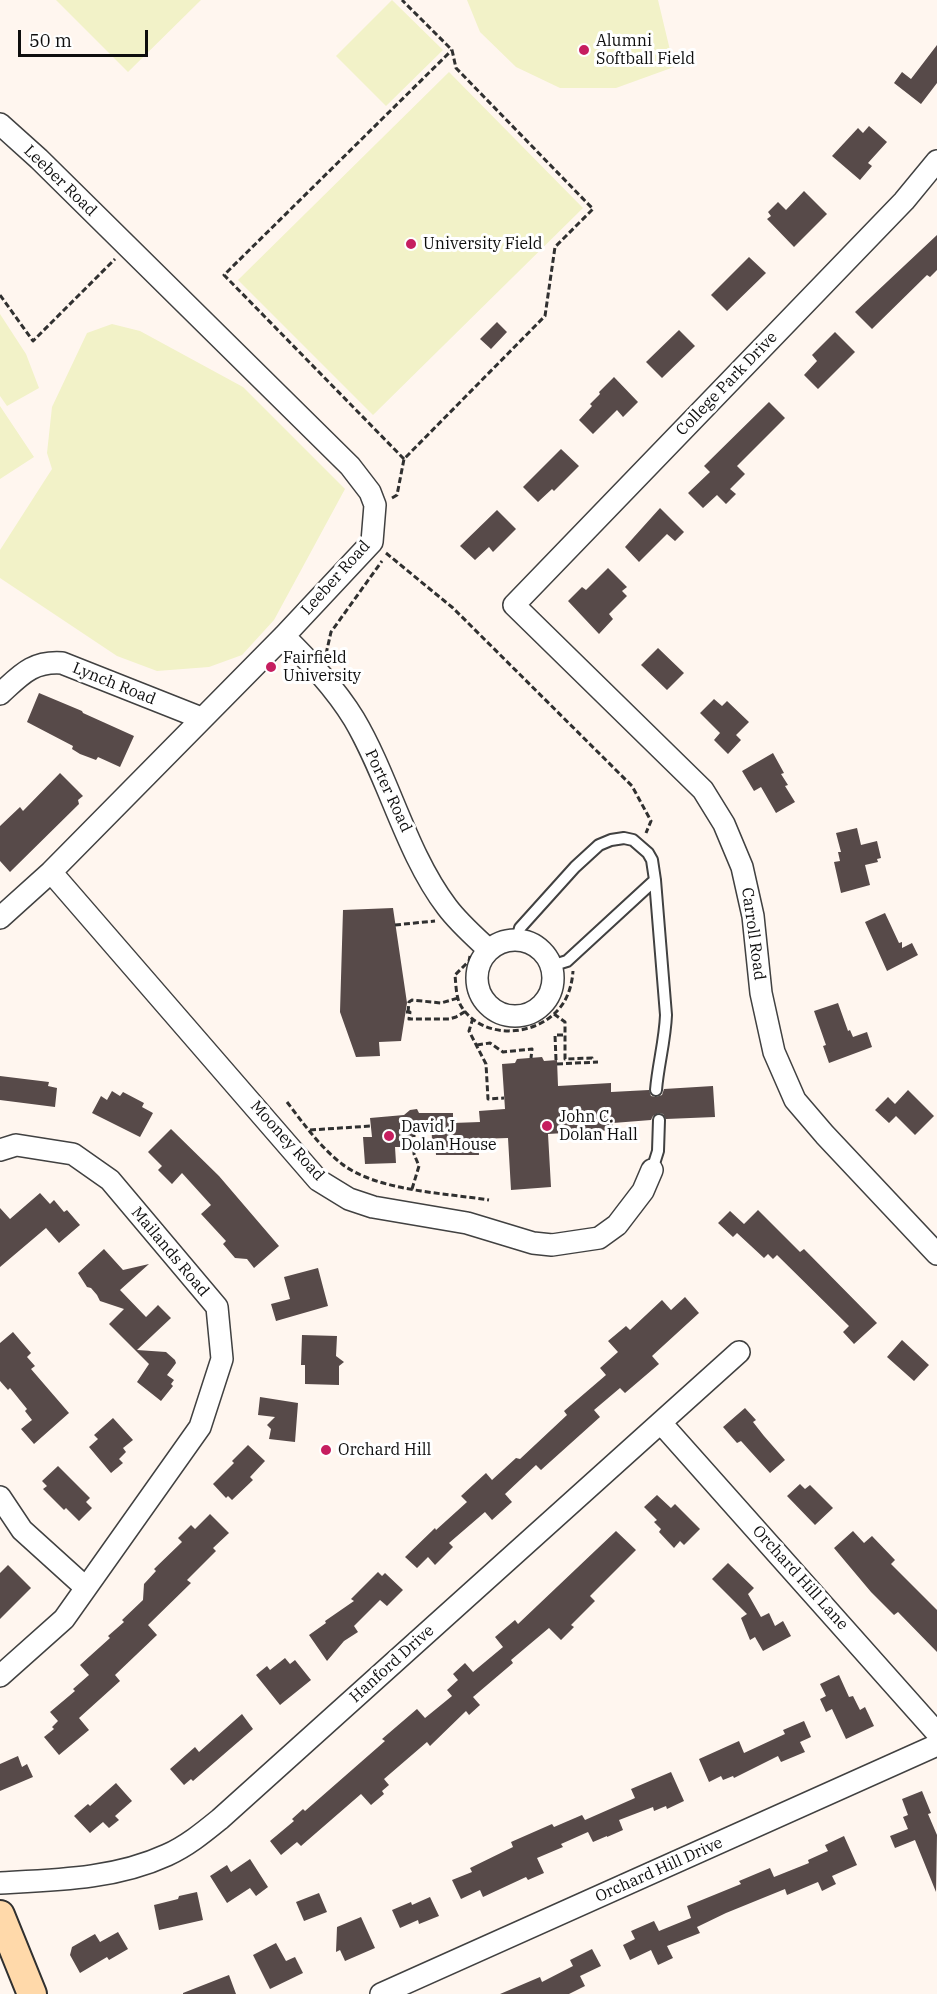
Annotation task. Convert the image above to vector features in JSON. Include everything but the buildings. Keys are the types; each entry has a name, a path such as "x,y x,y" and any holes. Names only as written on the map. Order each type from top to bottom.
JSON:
{"main road":[{"path":"0,1915 32,1994"}],"street":[{"name":"Leeber Road","path":"0,124 39,159 350,466 370,492 375,510 379,548 284,636 51,872 0,918"},
{"name":"College Park Drive","path":"514,605 904,201 937,161"},
{"name":"Carroll Road","path":"514,605 703,790 724,824 742,867 753,916 761,993 774,1052 795,1100 937,1254"},
{"name":"Porter Road","path":"284,636 333,688 354,719 378,766 422,865 479,951"},
{"name":"Lynch Road","path":"0,694 28,669 50,662 62,663 201,718"},
{"name":"Mooney Road","path":"51,872 318,1180 349,1199 389,1210 466,1222 533,1243 552,1245 599,1238 617,1225 643,1191 652,1170"},
{"path":"506,940 517,940 538,947 546,956 559,963 551,991 545,1002 536,1011 524,1016 505,1015 488,1007 480,997 476,985 479,951 506,940"},
{"name":"Mailands Road","path":"0,1150 16,1145 73,1154 110,1180 217,1307 222,1359 200,1427 64,1619 0,1676"},
{"name":"Hanford Drive","path":"0,1883 84,1878 115,1872 167,1855 197,1838 739,1352"},
{"name":"Orchard Hill Lane","path":"661,1423 937,1733"},
{"path":"0,1497 22,1530 85,1587"},
{"name":"Orchard Hill Drive","path":"381,1994 937,1745"}],"lane":[{"path":"517,940 519,928 575,867 599,845 624,838 633,840 648,853 652,860 655,880 666,1016 656,1090"},
{"path":"559,963 655,880"},
{"path":"652,1170 658,1151 659,1120"}],"path":[{"path":"375,510 398,495 404,459 545,316 555,247 593,209 456,68 452,50 402,0"},
{"path":"404,459 224,275 452,50"},
{"path":"0,295 33,341 119,255"},
{"path":"326,656 331,632 352,605 379,548 453,608 632,786 651,821 640,846"},
{"path":"396,925 433,921 450,924 453,914"},
{"path":"479,951 455,975 461,1006 488,1029 518,1030 533,1027 554,1014 567,996 572,983 573,970 559,963"},
{"path":"458,998 441,1003 412,1000 409,1002 407,1012 410,1012 409,1019 449,1019 466,1011"},
{"path":"554,1014 565,1022 565,1059 592,1058 592,1061"},
{"path":"473,1018 469,1031 486,1064 488,1099 504,1098"},
{"path":"564,1035 555,1035 556,1062 598,1062"},
{"path":"477,1045 490,1043 503,1052 532,1050 531,1058"},
{"path":"286,1102 333,1156 358,1174 390,1185 489,1200"},
{"path":"309,1130 371,1126"},
{"path":"412,1188 419,1166 414,1154 414,1135"}],"green space":[{"path":"56,0 201,0 128,72"},
{"path":"392,0 443,50 386,106 336,56"},
{"name":"Alumni Softball Field","path":"467,0 658,0 674,67 616,88 560,88 516,67 480,32"},
{"name":"University Field","path":"449,72 583,208 373,415 238,280"},
{"path":"0,314 26,354 39,388 7,406 0,396"},
{"path":"112,324 140,331 243,387 345,489 274,620 242,655 209,667 157,671 117,656 0,578 0,550 52,469 47,453 52,407 87,333"},
{"path":"0,406 34,457 0,479"}],"place":[{"name":"Alumni Softball Field","path":"584,50"},
{"name":"University Field","path":"411,244"},
{"name":"Fairfield University","path":"271,667"},
{"name":"John C. Dolan Hall","path":"547,1126"},
{"name":"David J Dolan House","path":"389,1136"},
{"name":"Orchard Hill","path":"326,1450"}]}
